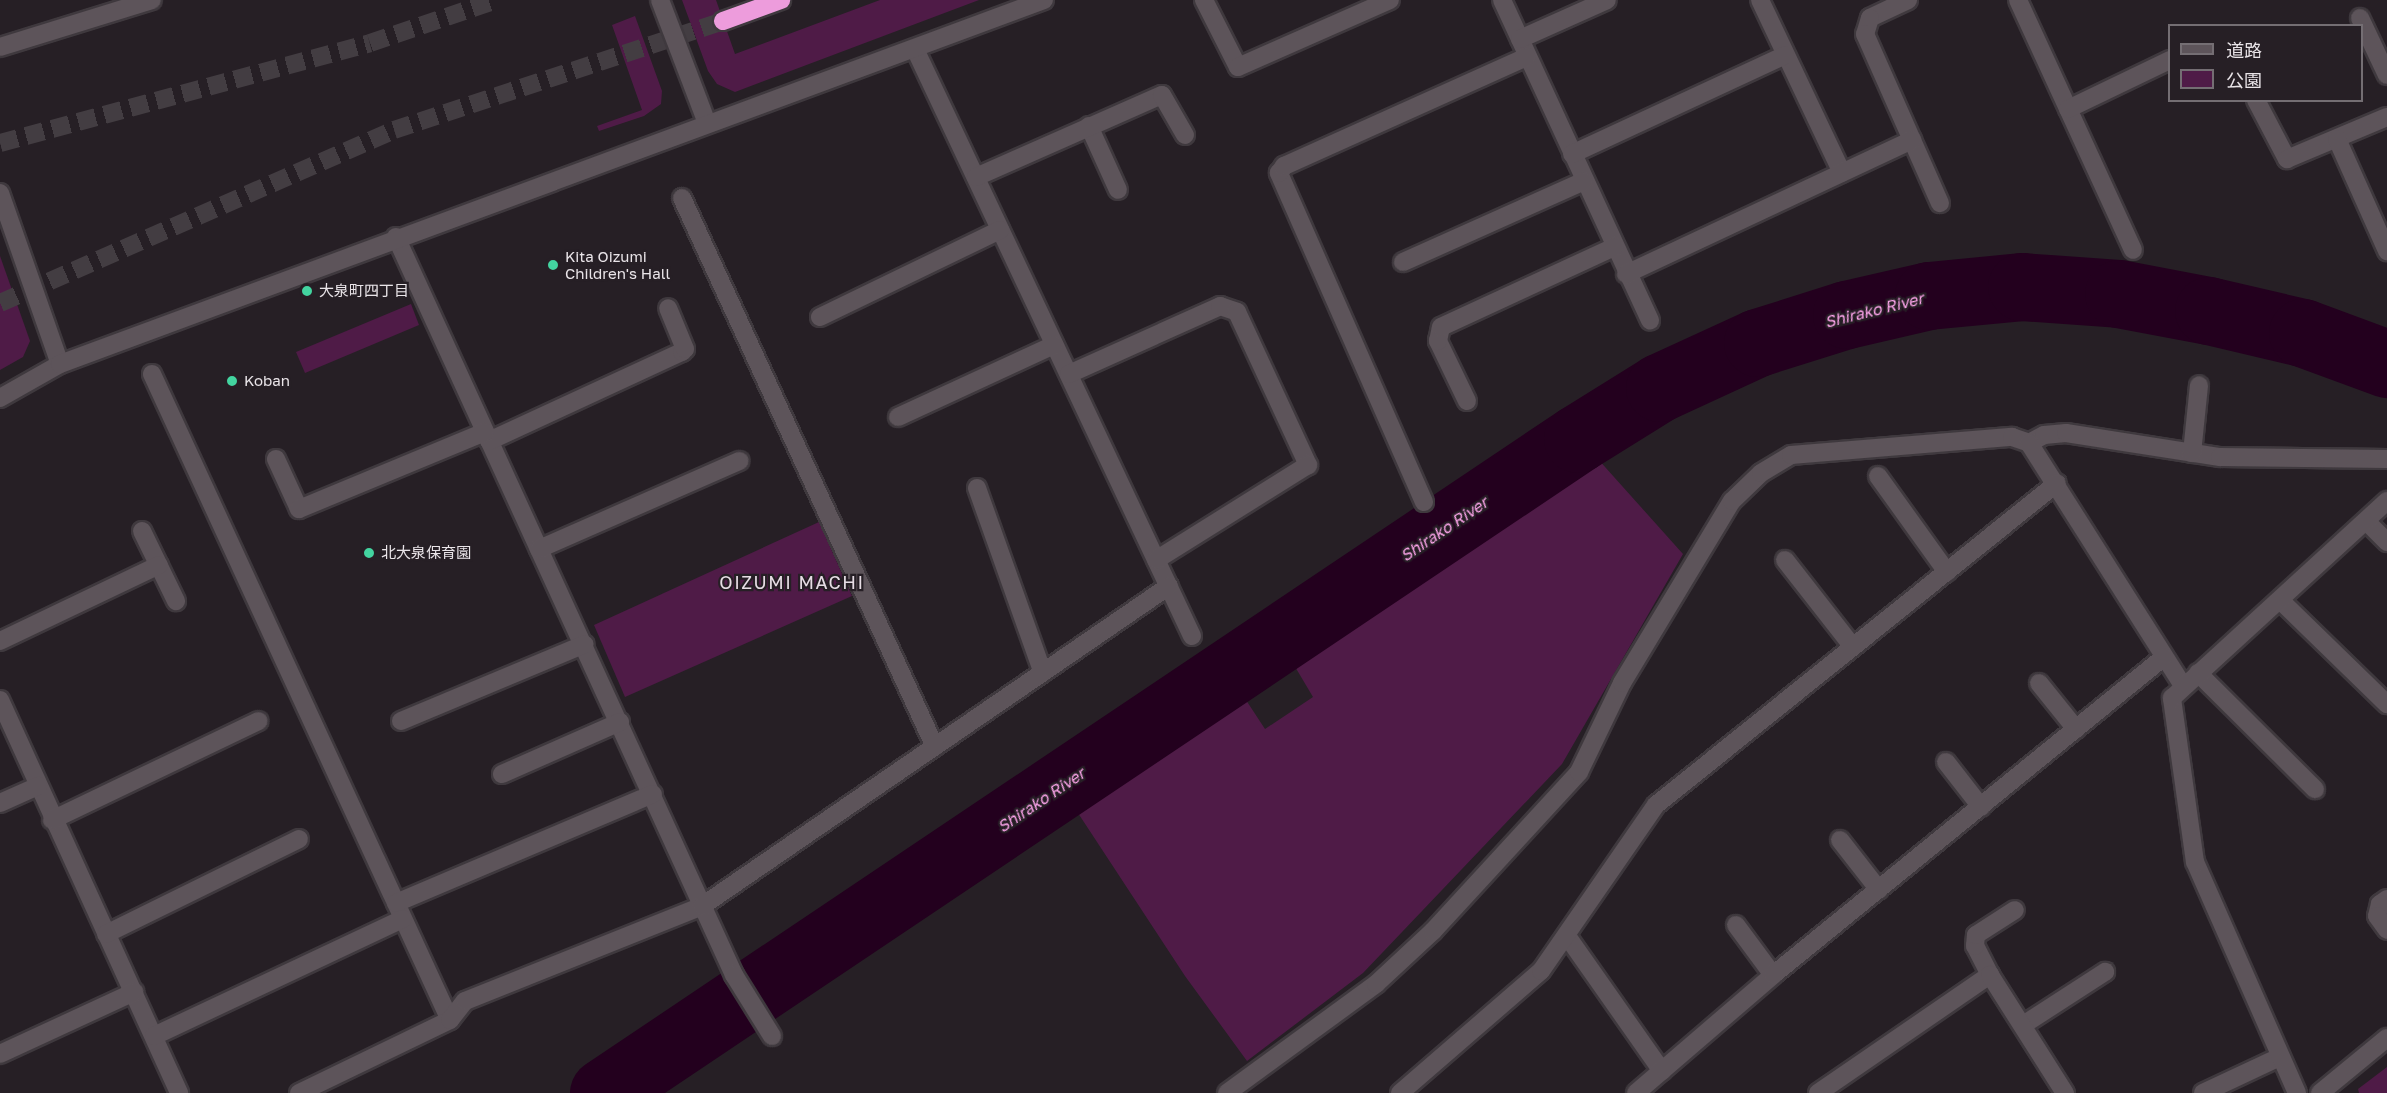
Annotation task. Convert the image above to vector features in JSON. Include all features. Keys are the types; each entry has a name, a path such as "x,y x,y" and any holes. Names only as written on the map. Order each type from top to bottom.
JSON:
{"highway":[{"path":"723,21 781,0"}],"street":[{"path":"0,47 152,0"},
{"path":"660,0 707,123"},
{"path":"0,398 60,364 396,237 1044,0"},
{"path":"1204,0 1238,67 1390,0"},
{"path":"1502,0 1626,274 1650,320"},
{"path":"1520,39 1607,0"},
{"path":"1760,0 1842,173"},
{"path":"1908,0 1870,18 1865,34 1940,203"},
{"path":"2019,1 2133,250"},
{"path":"2360,18 2363,24"},
{"path":"2363,24 2387,75"},
{"path":"915,49 1192,636"},
{"path":"1572,154 1785,55"},
{"path":"1424,502 1279,173 1284,166 1527,57"},
{"path":"2068,109 2168,60"},
{"path":"976,177 1162,95 1185,135"},
{"path":"2257,102 2287,159 2387,117"},
{"path":"1089,126 1118,190"},
{"path":"2337,139 2387,251"},
{"path":"1626,274 1912,140"},
{"path":"1403,262 1584,181"},
{"path":"0,194 60,364"},
{"path":"682,198 935,747"},
{"path":"820,317 1000,230"},
{"path":"396,237 585,644 734,975 772,1036"},
{"path":"1467,400 1438,341 1441,327 1614,247"},
{"path":"1069,374 1220,306 1238,312 1307,460 1303,471 1156,560"},
{"path":"276,459 299,509 487,437 682,352 685,349 668,308"},
{"path":"898,417 1054,345"},
{"path":"152,374 450,1020"},
{"path":"2192,453 2199,385"},
{"path":"2029,443 2044,435 2066,433 2220,457 2387,459"},
{"path":"1227,1093 1376,984 1433,931 1579,772 1622,683 1726,511 1761,473 1791,455 1830,449 2012,437 2029,443 2057,483 2183,686"},
{"path":"539,549 739,461"},
{"path":"1878,476 1947,572"},
{"path":"1400,1093 1541,971 1656,805 2057,483"},
{"path":"976,488 1043,673"},
{"path":"2297,1093 2195,861 2172,698 2281,601 2387,501"},
{"path":"2366,521 2387,542"},
{"path":"142,531 176,602"},
{"path":"1785,560 1853,647"},
{"path":"0,641 159,565"},
{"path":"298,1093 450,1020 465,1001 702,906 1169,586"},
{"path":"2281,601 2387,704"},
{"path":"401,721 585,644"},
{"path":"1636,1093 1773,975 2164,657"},
{"path":"2198,673 2315,789"},
{"path":"2039,683 2076,729"},
{"path":"0,700 52,820 134,992 179,1093"},
{"path":"52,820 259,721"},
{"path":"502,774 620,722"},
{"path":"1946,762 1980,807"},
{"path":"0,803 38,786"},
{"path":"154,1036 400,911 653,794"},
{"path":"106,934 299,839"},
{"path":"1840,840 1879,890"},
{"path":"2387,899 2380,904 2377,916 2387,930"},
{"path":"2015,910 1976,935 1975,946 1990,975 2065,1093"},
{"path":"1736,925 1773,975"},
{"path":"1566,936 1662,1071"},
{"path":"2023,1025 2105,972"},
{"path":"1818,1093 1990,975"},
{"path":"0,1054 134,992"},
{"path":"2320,1093 2387,1038"},
{"path":"2203,1093 2280,1057"}],"green space":[{"path":"682,0 716,0 735,54 880,0 979,0 735,92 717,84 708,71"},
{"path":"635,16 662,91 661,104 644,116 599,131 597,126 642,110 612,25"},
{"path":"0,256 30,341 23,357 0,370"},
{"path":"411,304 419,325 305,373 296,352"},
{"path":"1597,458 1683,554 1562,764 1363,973 1247,1061 1185,976 1076,810 1244,697 1265,729 1313,697 1294,665"},
{"path":"819,522 852,596 625,697 594,625"},
{"path":"2387,1067 2387,1093 2359,1093 2358,1089"}],"waterway":[{"name":"Shirako River","path":"604,1093 1578,439 1660,388 1758,343 1847,315 1929,296 2022,287 2119,294 2209,311 2303,333 2387,364"}],"tunnel":[{"path":"0,143 370,43 496,0"},
{"path":"0,303 394,130 723,21"}],"place":[{"name":"Kita Oizumi Children's Hall","path":"553,265"},
{"name":"大泉町四丁目","path":"307,291"},
{"name":"Koban","path":"232,381"},
{"name":"北大泉保育園","path":"369,553"}],"district":[{"name":"OIZUMI MACHI","path":"792,582"}]}
